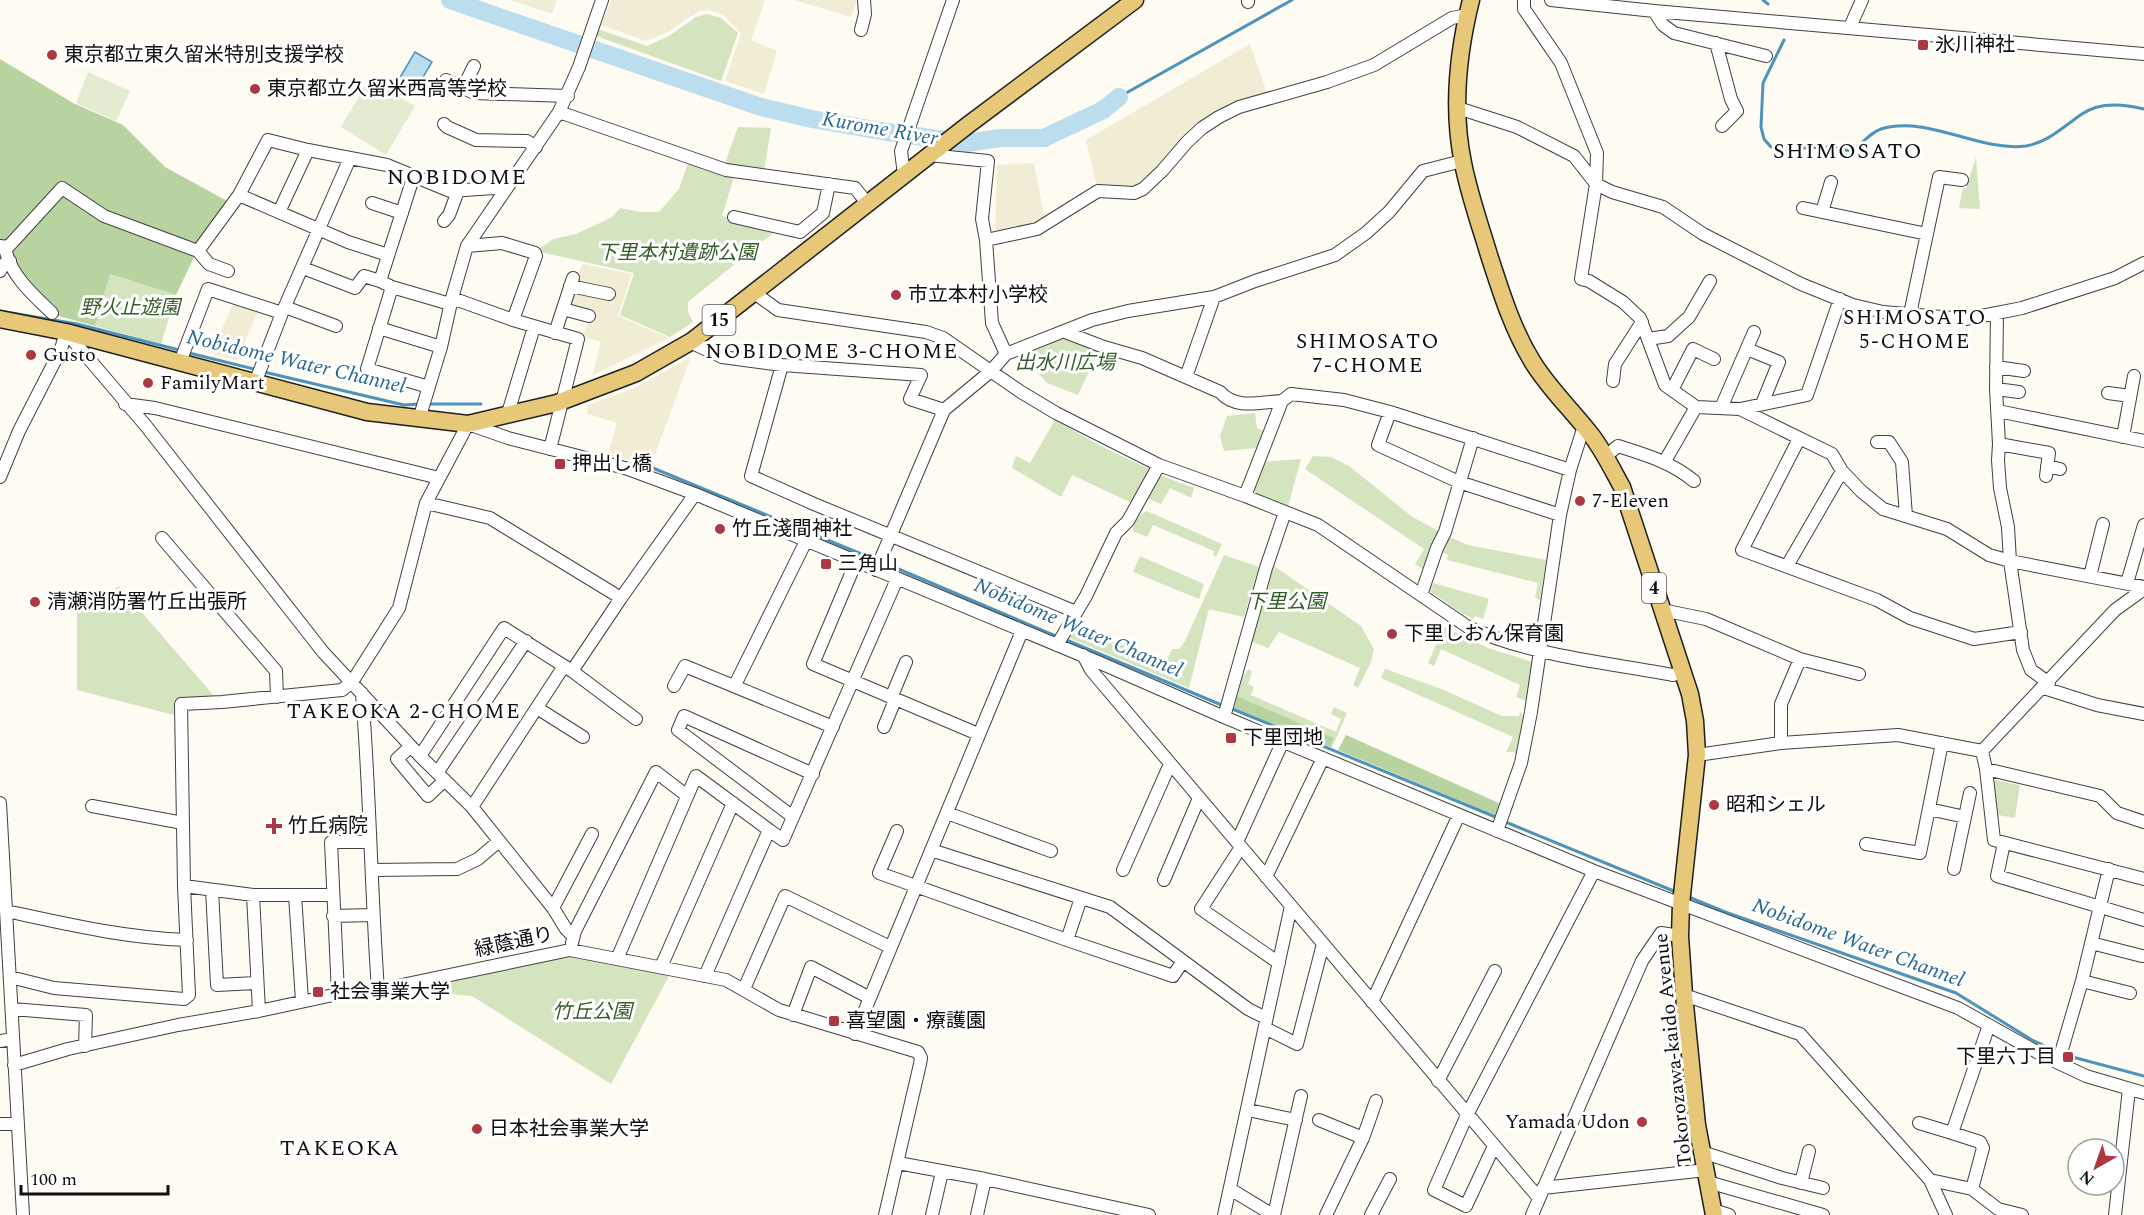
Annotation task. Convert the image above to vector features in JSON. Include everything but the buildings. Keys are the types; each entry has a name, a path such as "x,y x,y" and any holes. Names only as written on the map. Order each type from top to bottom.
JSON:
{"main road":[{"name":"15","path":"0,319 183,355 259,374 367,412 422,409 468,424 562,401 636,373 690,342 968,125 1135,0"},
{"name":"Tokorozawa-kaido Avenue","path":"1469,8 1461,54 1458,108 1462,161 1508,313 1533,363 1606,456 1622,487 1683,672 1695,721 1697,755 1681,904 1680,936 1697,1125 1707,1176 1719,1213"}],"street":[{"path":"422,409 441,347 467,246 536,147 568,96 602,0"},
{"path":"861,30 866,14 864,0"},
{"path":"904,175 901,151 953,0"},
{"path":"1524,0 1524,9 1561,63 1597,153 1596,184 1581,279 1589,281 1630,307 1642,322 1665,385 1696,407 1740,409 1807,395 1840,299"},
{"path":"1551,0 2144,54"},
{"path":"1850,27 1862,0"},
{"path":"986,240 1037,229 1098,191 1134,193 1143,189 1187,142 1219,117 1250,104 1327,82 1374,64 1469,8"},
{"path":"1654,11 1663,25 1674,33 1766,56"},
{"path":"1716,43 1731,99 1737,111 1722,126"},
{"path":"463,88 474,66"},
{"path":"446,80 474,93 568,96"},
{"path":"1458,108 1517,127 1574,156 1596,184 1612,192 1663,207 1703,234 1801,284 1853,305 1883,312 1965,319 1997,314 2115,278 2144,263"},
{"path":"559,112 726,170 855,188 867,203"},
{"path":"444,124 476,140 527,141 536,147"},
{"path":"198,251 239,195 267,140 387,165 450,191 494,188 504,190"},
{"path":"279,212 308,150"},
{"path":"933,153 988,161 982,219 986,240 992,323 1006,354"},
{"path":"259,374 318,229 350,158"},
{"path":"878,565 944,410 991,370 1006,354 1092,320 1128,311 1214,297 1335,255 1366,233 1389,212 1423,171 1462,161"},
{"path":"380,281 414,175"},
{"path":"1910,314 1939,177 1962,180"},
{"path":"1822,212 1831,182"},
{"path":"734,217 800,232 823,213 829,184"},
{"path":"52,313 22,285 3,247 62,188 104,216 198,251 209,264 228,272"},
{"path":"444,221 449,215 458,191"},
{"path":"239,195 318,229 388,255"},
{"path":"372,203 402,213"},
{"path":"1803,208 1927,234"},
{"path":"467,246 502,243 535,253 536,256 513,320"},
{"path":"0,271 4,264 10,261"},
{"path":"303,268 355,288 364,276 392,287 451,301 578,339 550,449"},
{"path":"1648,339 1668,336 1689,317 1710,281"},
{"path":"555,333 572,282 609,294"},
{"path":"392,287 366,369 429,387"},
{"path":"183,355 208,289 336,326"},
{"path":"753,292 778,310 926,332 943,338 1021,392 1159,465 1317,525 1468,627 1509,644 1673,675 1683,672"},
{"path":"1186,377 1214,297"},
{"path":"563,309 589,316"},
{"path":"1997,314 1996,388 2000,488 2008,527 2010,561 2023,650 2031,670 2046,685 2097,705 2144,714"},
{"path":"1613,381 1615,364 1642,322"},
{"path":"508,413 534,327"},
{"path":"379,328 441,347"},
{"path":"66,332 146,426 323,652 420,756 472,807 553,908 566,930 573,936"},
{"path":"0,477 19,431 61,349 66,332"},
{"path":"1065,332 1142,358 1220,392 1228,401 1239,404 1282,401"},
{"path":"1721,408 1754,332"},
{"path":"690,342 722,357 782,365 921,375 910,399 944,410"},
{"path":"1672,390 1693,349 1714,359"},
{"path":"1747,349 1779,362 1762,404"},
{"path":"782,365 751,476 1076,612"},
{"path":"1996,367 2024,371"},
{"path":"2123,437 2134,376"},
{"path":"1996,388 2019,392"},
{"path":"2108,393 2130,396"},
{"path":"1245,496 1282,401 1291,394 1344,400 1390,412 1570,470"},
{"path":"126,404 155,408 439,478"},
{"path":"1665,461 1696,407"},
{"path":"1740,409 1832,454 1842,471 1883,509 1947,529 1989,555 2144,588"},
{"path":"1998,411 2144,441"},
{"path":"1390,412 1378,445 1460,482 1560,515"},
{"path":"7,971 54,988 184,999 189,995 184,886 181,704 342,690 352,682 399,608 426,503 468,424 508,438 625,468 856,562 878,565 897,579 1022,631 1059,641 1083,655 1226,710 1283,741 1323,759 1594,871 1958,1008 1989,1025 2060,1056 2086,1076 2144,1093"},
{"path":"1497,831 1521,763 1560,515 1570,470 1584,426"},
{"path":"1421,595 1445,532 1473,438"},
{"path":"1799,439 1742,550 1876,600 1910,618 1974,639 2021,632"},
{"path":"1877,442 1888,442 1902,462 1906,516"},
{"path":"1999,444 2049,453 2046,471 2060,469"},
{"path":"1606,456 1618,446 1665,461 1680,469 1694,481"},
{"path":"1059,641 1086,596 1116,533 1128,520 1159,465"},
{"path":"1787,566 1842,471"},
{"path":"472,807 537,708 621,598 695,495"},
{"path":"426,503 490,518 621,598"},
{"path":"1226,710 1266,568 1285,512"},
{"path":"2090,576 2103,524"},
{"path":"2127,584 2144,525"},
{"path":"162,538 276,671 277,697"},
{"path":"735,685 806,541"},
{"path":"856,562 813,664 978,734"},
{"path":"617,959 696,776 783,840 897,579"},
{"path":"1982,750 2115,610 2144,588"},
{"path":"1662,610 1706,619 1800,659 1859,674"},
{"path":"420,756 504,628 568,669 636,719"},
{"path":"855,1034 1022,631"},
{"path":"411,746 397,759 428,796 526,641"},
{"path":"1083,655 1090,670 1438,1081 1494,1146 1541,1193"},
{"path":"1781,743 1781,704 1800,659"},
{"path":"884,727 906,662"},
{"path":"674,686 685,666 833,727"},
{"path":"362,693 378,990"},
{"path":"537,708 583,737"},
{"path":"794,817 678,730 684,716 813,774"},
{"path":"1697,755 1781,743 1898,735 1982,750"},
{"path":"1279,963 1201,909 1239,845 1283,741"},
{"path":"1866,844 1920,853 1942,743"},
{"path":"1982,750 1994,840 2144,879"},
{"path":"1266,877 1323,759"},
{"path":"1123,870 1170,764"},
{"path":"1986,769 2100,796 2117,813 2144,822"},
{"path":"570,950 573,936 656,772 686,795"},
{"path":"1954,869 1970,793"},
{"path":"1164,880 1199,798"},
{"path":"0,803 7,971 12,1009 24,1215"},
{"path":"661,967 734,803"},
{"path":"92,806 183,823"},
{"path":"1929,809 1965,817"},
{"path":"946,813 1051,851"},
{"path":"1372,1002 1459,815"},
{"path":"705,976 769,830"},
{"path":"897,831 879,873 1173,976 1183,961"},
{"path":"553,908 592,834"},
{"path":"338,994 331,842 369,842"},
{"path":"372,870 457,869 478,859 499,842"},
{"path":"2004,843 1997,876 2144,920"},
{"path":"932,850 1110,907 1297,1044 1323,944"},
{"path":"2060,1056 2082,981 2109,869"},
{"path":"1494,1146 1466,1206 1434,1190 1467,1115 1594,871"},
{"path":"184,886 253,895 333,895"},
{"path":"212,890 217,985 257,983"},
{"path":"253,895 259,1011"},
{"path":"295,895 302,1001"},
{"path":"744,989 785,896 890,947"},
{"path":"1067,940 1081,898"},
{"path":"1224,1215 1291,906"},
{"path":"6,911 103,931 160,939 187,940"},
{"path":"333,916 373,915"},
{"path":"1532,1215 1642,961 1661,933 1680,936"},
{"path":"2091,943 2142,956"},
{"name":"緑蔭通り","path":"14,1065 178,1024 259,1011 338,994 378,990 570,950 726,981 779,1010 918,1052 921,1058 885,1215"},
{"path":"793,1015 811,967 870,998"},
{"path":"1438,1081 1496,971"},
{"path":"2082,981 2130,993"},
{"path":"1684,995 1800,1034 1930,1180 1946,1215"},
{"path":"12,1009 86,1015 85,1046"},
{"path":"1952,1133 1989,1025"},
{"path":"0,1041 14,1039"},
{"path":"2115,1215 2129,1089"},
{"path":"1230,1189 1273,1215 1301,1096"},
{"path":"1326,1215 1363,1138 1377,1101"},
{"path":"1248,1110 1296,1120"},
{"path":"1319,1120 1363,1138"},
{"path":"1919,1122 1980,1142 1983,1148 1972,1189"},
{"path":"0,1124 18,1124"},
{"path":"1801,1183 1809,1151"},
{"path":"1702,1152 1823,1188"},
{"path":"898,1163 985,1179 1146,1215"},
{"path":"932,1215 942,1172"},
{"path":"1541,1193 1707,1176 1823,1215"},
{"path":"978,1215 985,1179"},
{"path":"1371,1215 1390,1179"},
{"path":"1930,1180 1972,1189 1998,1209 2022,1215"}],"shaded area":[{"path":"510,0 557,0 552,14"},
{"path":"611,0 765,0 751,40 777,51 764,94 725,81 741,33 723,15 709,10 697,12 668,32 646,41 601,25"},
{"path":"794,0 857,0 851,17"},
{"path":"1250,44 1267,93 1239,104 1134,190 1097,188 1086,140"},
{"path":"1034,163 1045,220 995,236 997,165"},
{"path":"582,264 632,274 618,316 669,338 593,375 601,342 583,337 592,313 568,306"},
{"path":"235,300 259,310 236,360 211,353"},
{"path":"691,357 651,465 608,454 617,423 587,414 588,405 637,387"}],"green space":[{"path":"707,14 721,18 738,33 721,81 596,36 598,29 647,46 669,36 696,17"},
{"path":"0,59 73,103 123,125 165,167 229,202 195,255 176,295 110,274 95,326 55,315 25,283 4,245 0,242"},
{"path":"88,72 130,91 116,121 76,103"},
{"path":"369,79 415,106 386,155 341,127"},
{"path":"738,127 771,128 764,172 724,166"},
{"path":"1976,157 1980,209 1959,208 1963,188 1966,188"},
{"name":"下里本村遺跡公園","path":"689,160 734,177 722,216 778,229 688,302 688,312 693,322 670,337 620,315 634,273 536,251 553,239 576,234 612,217 620,208 641,212 659,212 679,189"},
{"name":"野火止遊園","path":"110,274 176,295 161,344 95,326"},
{"name":"出水川広場","path":"1067,337 1099,350 1078,395 1047,383 1019,351"},
{"path":"1255,413 1257,428 1264,431 1257,448 1224,451 1220,436 1227,416"},
{"path":"1055,420 1149,469 1132,503 1072,475 1061,497 1012,468 1016,456 1030,463"},
{"path":"1313,456 1331,457 1349,466 1411,516 1440,532 1424,570 1415,564 1424,549 1305,469"},
{"path":"1301,459 1288,506 1257,494 1253,489 1261,462"},
{"path":"1162,476 1194,488 1191,498 1170,488 1161,504 1147,498 1158,478"},
{"path":"1147,511 1222,544 1216,557 1213,555 1214,551 1153,525 1147,537 1133,531 1137,519"},
{"path":"1447,536 1468,545 1546,560 1540,600 1535,598 1538,583 1447,560 1448,555 1443,552"},
{"path":"1224,555 1259,567 1244,617 1209,609 1189,688 1067,637 1074,626 1166,662 1172,649 1179,649 1185,641"},
{"path":"1140,556 1204,584 1199,599 1133,572"},
{"name":"下里公園","path":"1274,566 1361,626 1374,649 1371,662 1358,688 1353,685 1360,668 1279,632 1268,648 1250,641"},
{"path":"1433,583 1489,599 1483,619 1475,616 1473,619 1430,591"},
{"path":"119,586 215,697 174,699 174,715 77,690 77,593 107,595"},
{"path":"1444,627 1488,648 1532,662 1526,701 1516,697 1520,685 1441,649 1434,666 1428,663"},
{"path":"1249,669 1252,671 1248,684 1254,687 1251,695 1336,732 1341,719 1331,714 1334,707 1347,713 1332,748 1330,747 1333,738 1237,696 1243,676"},
{"path":"1385,669 1439,688 1502,716 1519,716 1520,712 1524,717 1516,755 1514,752 1506,752 1513,737 1381,678"},
{"path":"1237,696 1334,738 1330,747 1234,708"},
{"path":"1346,735 1501,804 1497,816 1338,750"},
{"path":"1995,780 2020,785 2015,818 1998,815 1995,794 1990,785"},
{"name":"竹丘公園","path":"572,955 669,976 611,1084 472,996 451,994 446,983"}],"water":[{"path":"415,52 432,62 413,94 396,84"}],"waterway":[{"name":"Kurome River","path":"450,0 761,107 812,119 887,132 967,143 1000,138 1044,138 1103,110 1119,97"},
{"name":"Kurome River","path":"1119,97 1292,0"},
{"name":"Kurome River","path":"1763,0 1768,4"},
{"name":"Kurome River","path":"1784,40 1763,83 1761,127 1764,139 1771,147 1782,149 1831,147 1851,151 1877,131 1899,126 1935,130 1990,144 2026,146 2049,137 2096,107 2120,105 2144,109"},
{"name":"Nobidome Water Channel","path":"0,311 77,324 179,350"},
{"name":"Nobidome Water Channel","path":"189,353 258,370"},
{"name":"Nobidome Water Channel","path":"264,372 404,405 419,404"},
{"name":"Nobidome Water Channel","path":"428,404 481,404"},
{"name":"Nobidome Water Channel","path":"648,466 876,560"},
{"name":"Nobidome Water Channel","path":"882,562 1058,637"},
{"name":"Nobidome Water Channel","path":"1064,639 1224,706"},
{"name":"Nobidome Water Channel","path":"1230,708 1498,818"},
{"name":"Nobidome Water Channel","path":"1508,823 1676,892"},
{"name":"Nobidome Water Channel","path":"1691,898 1956,993 2032,1040 2059,1052"},
{"name":"Nobidome Water Channel","path":"2065,1055 2144,1076"}],"place":[{"name":"氷川神社","path":"1923,45"},
{"name":"東京都立東久留米特別支援学校","path":"52,55"},
{"name":"東京都立久留米西高等学校","path":"255,89"},
{"name":"市立本村小学校","path":"896,295"},
{"name":"Gusto","path":"31,355"},
{"name":"FamilyMart","path":"148,383"},
{"name":"押出し橋","path":"560,464"},
{"name":"7-Eleven","path":"1580,501"},
{"name":"竹丘淺間神社","path":"720,529"},
{"name":"三角山","path":"826,564"},
{"name":"清瀬消防署竹丘出張所","path":"35,602"},
{"name":"下里しおん保育園","path":"1392,634"},
{"name":"下里団地","path":"1231,738"},
{"name":"昭和シェル","path":"1714,805"},
{"name":"竹丘病院","path":"274,826"},
{"name":"社会事業大学","path":"318,992"},
{"name":"喜望園・療護園","path":"834,1021"},
{"name":"下里六丁目","path":"2068,1057"},
{"name":"Yamada Udon","path":"1642,1122"},
{"name":"日本社会事業大学","path":"477,1129"}],"district":[{"name":"SHIMOSATO","path":"1848,151"},
{"name":"NOBIDOME","path":"457,177"},
{"name":"SHIMOSATO 5-CHOME","path":"1915,330"},
{"name":"NOBIDOME 3-CHOME","path":"832,352"},
{"name":"SHIMOSATO 7-CHOME","path":"1368,354"},
{"name":"TAKEOKA 2-CHOME","path":"404,712"},
{"name":"TAKEOKA","path":"340,1148"}]}
